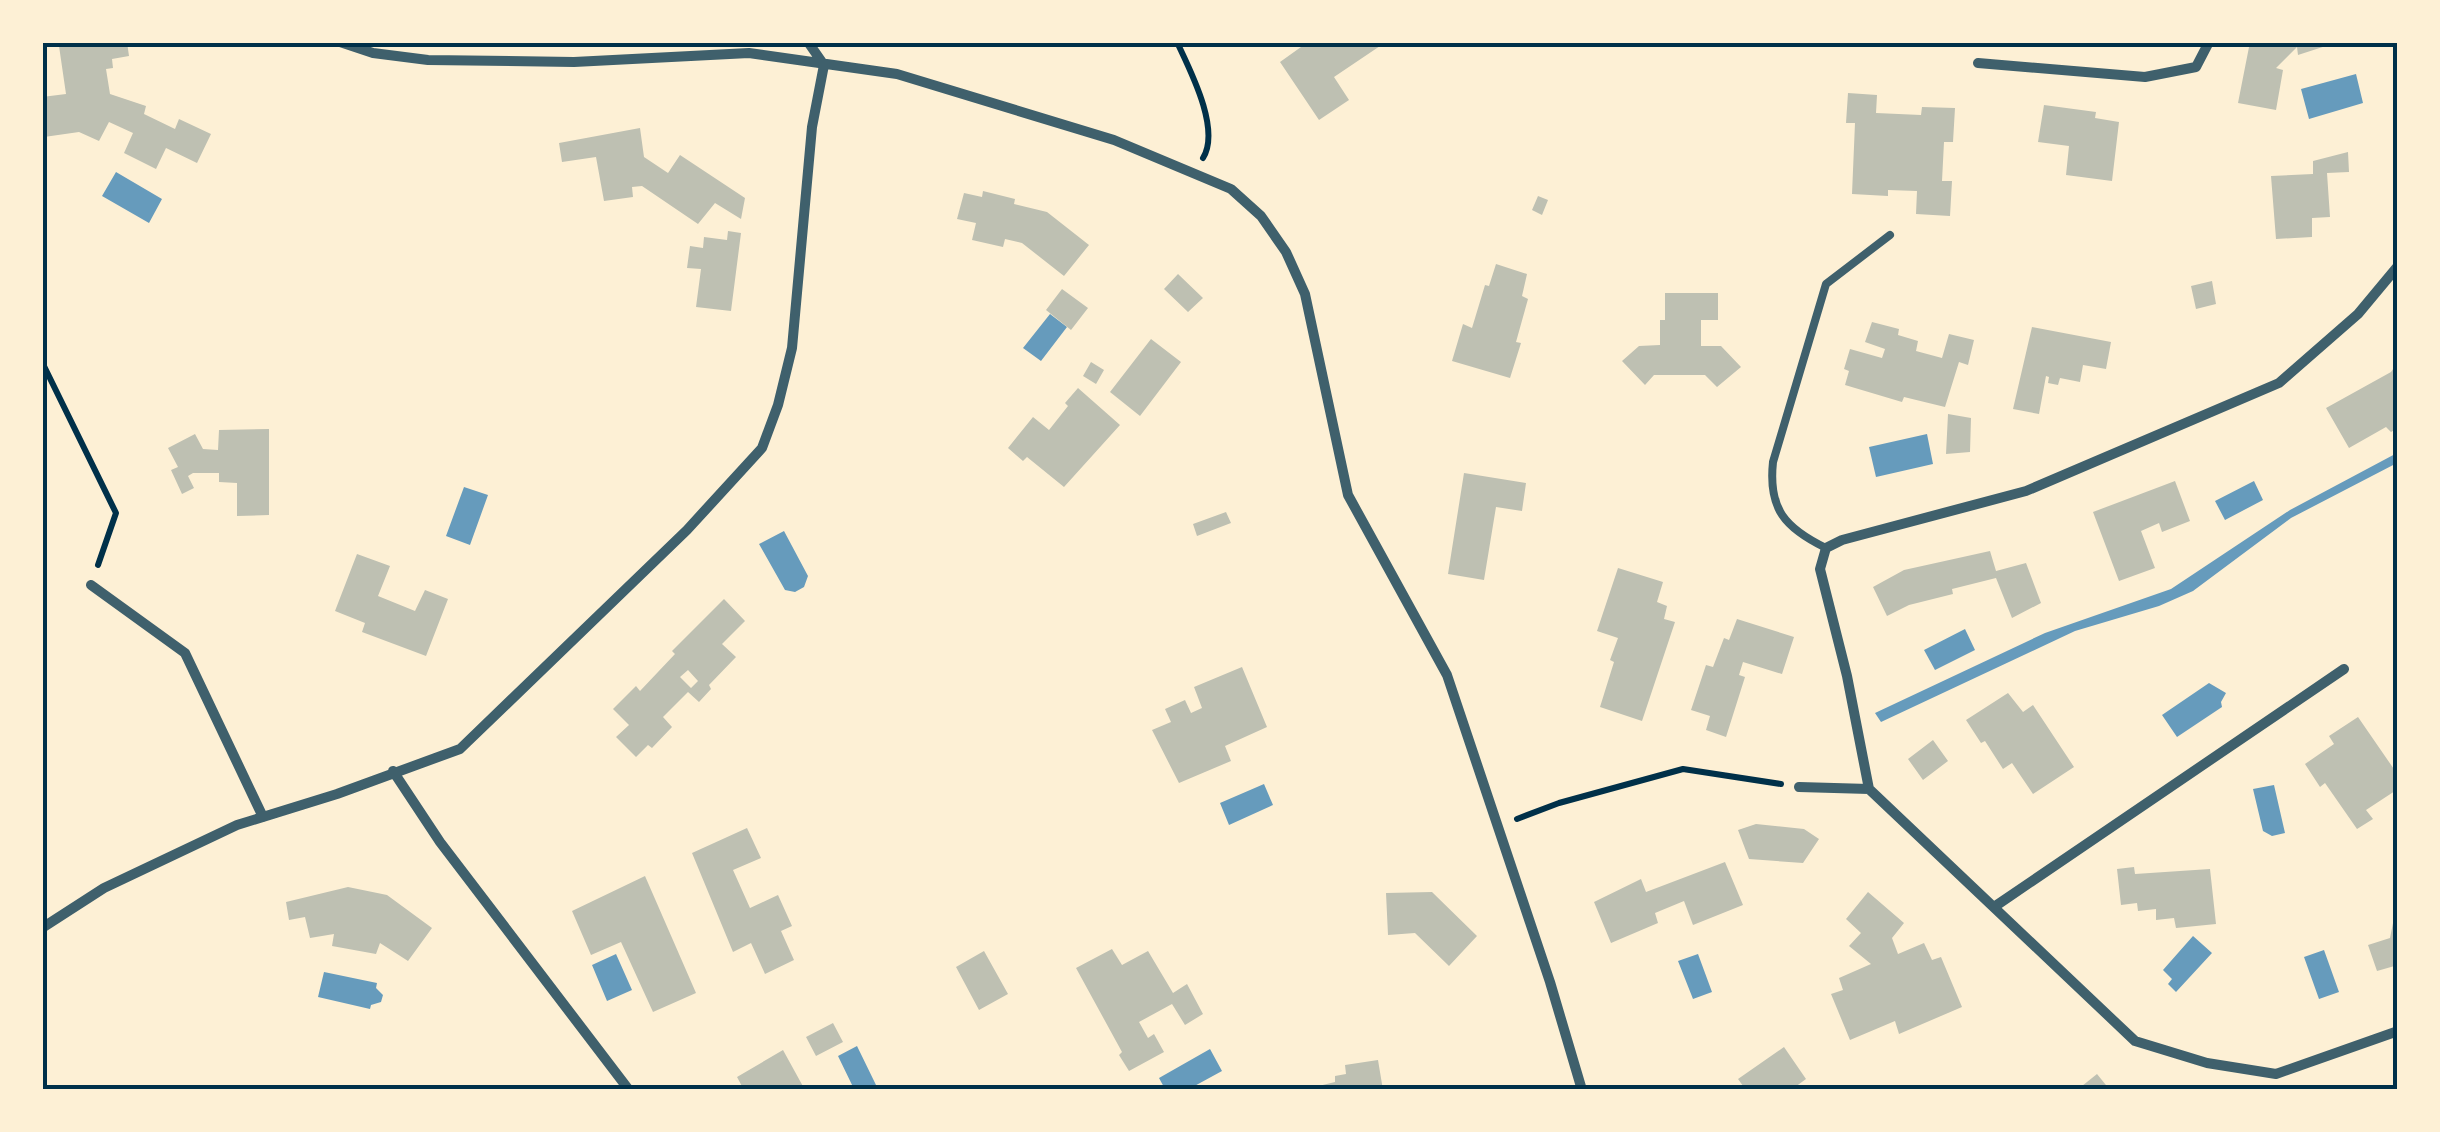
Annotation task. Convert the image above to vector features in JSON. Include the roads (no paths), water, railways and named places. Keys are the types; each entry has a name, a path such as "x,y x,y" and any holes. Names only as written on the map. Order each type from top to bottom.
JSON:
{"street":[{"path":"340,42 372,53 428,60 574,62 748,53 897,74 1114,140 1231,188 1261,216 1286,252 1306,294 1348,495 1447,675 1582,1090"},
{"path":"42,928 104,888 237,825 338,794 460,749 687,530 762,448 778,406 792,348 812,126 824,65 808,42"},
{"path":"1978,63 2145,77 2196,67 2208,42"},
{"path":"2398,266 2358,314 2279,384 2026,491 1842,540 1826,548 1820,569 1847,676 1869,789 2135,1041 2207,1063 2276,1074 2398,1031"},
{"path":"91,585 185,653 262,818"},
{"path":"1994,907 2344,669"},
{"path":"394,771 440,842 630,1090"},
{"path":"1799,787 1869,789"}],"lane":[{"path":"1826,548 1800,535 1777,510 1770,484 1773,462 1826,284 1890,235"}],"water":[{"path":"2356,74 2363,103 2309,119 2301,89"},
{"path":"116,172 162,199 149,223 102,196"},
{"path":"1050,314 1067,327 1041,361 1023,348"},
{"path":"1927,434 1933,464 1876,477 1869,447"},
{"path":"2397,453 2397,463 2291,518 2193,591 2159,606 2075,631 1881,722 1875,713 2045,633 2171,589 2290,510"},
{"path":"2254,481 2263,500 2225,520 2215,501"},
{"path":"464,487 488,495 470,545 446,536"},
{"path":"784,531 808,576 804,587 795,592 785,590 759,544"},
{"path":"1965,629 1975,650 1935,670 1924,650"},
{"path":"2209,683 2226,693 2222,707 2177,737 2162,715"},
{"path":"1264,784 1273,805 1229,825 1220,803"},
{"path":"2274,785 2285,833 2272,836 2263,831 2253,789"},
{"path":"2193,936 2212,953 2176,992 2168,984 2172,979 2163,970"},
{"path":"2324,950 2339,992 2319,999 2304,957"},
{"path":"616,954 632,990 607,1001 592,965"},
{"path":"1698,954 1712,992 1693,999 1678,961"},
{"path":"324,972 377,983 376,988 383,995 381,1002 370,1009 318,997"},
{"path":"857,1046 876,1085 866,1089 854,1089 838,1056"},
{"path":"1210,1049 1222,1071 1189,1089 1165,1089 1159,1078"}]}
